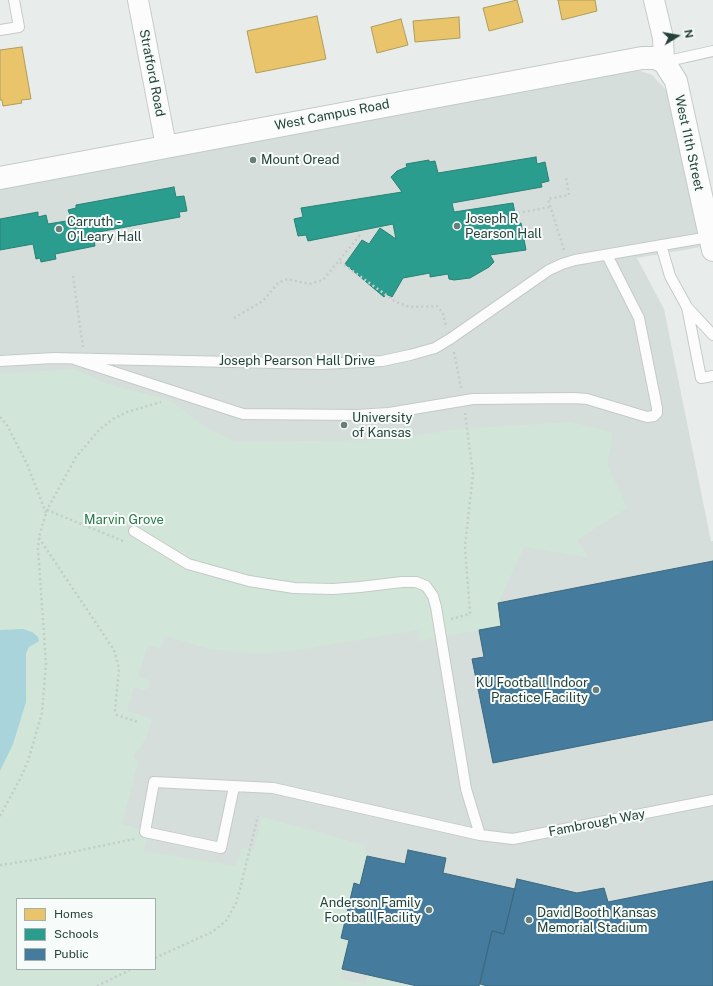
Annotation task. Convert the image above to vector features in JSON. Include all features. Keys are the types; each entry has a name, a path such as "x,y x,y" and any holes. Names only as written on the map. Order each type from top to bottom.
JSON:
{"street":[{"name":"Stratford Road","path":"138,0 166,146"},
{"path":"654,0 663,38 664,62"},
{"name":"West Campus Road","path":"0,178 642,58 656,58 664,62"},
{"name":"West 11th Street","path":"664,62 674,76 680,96 711,244"}],"lane":[{"path":"0,30 19,27 14,0"},
{"path":"664,62 713,51"},
{"name":"Joseph Pearson Hall Drive","path":"0,361 54,358 357,363 410,356 435,348 549,270 568,262 661,245 711,244"},
{"path":"661,245 670,276 687,307 713,335"},
{"path":"74,359 243,414 357,415 389,413 463,401 587,399 648,417 654,416 657,413 657,408 639,318 607,255"},
{"path":"687,307 701,378 713,376"},
{"path":"134,531 188,564 249,581 294,588 360,588 402,582 416,582 426,586 433,596 466,789 480,835"},
{"name":"Fambrough Way","path":"145,832 154,782 273,788 480,835 513,839 713,800"},
{"path":"145,832 221,848 234,787"}],"path":[{"path":"566,177 569,196 548,199 568,262"},
{"path":"518,213 550,208"},
{"path":"234,318 263,301 278,283 287,280 309,284 324,280 340,262 360,235"},
{"path":"340,262 396,302 409,307 438,306 443,313 463,401 473,474 465,546 470,614 438,621"},
{"path":"73,276 82,341"},
{"path":"0,816 14,792 25,767 42,713 45,692 45,638 38,567 39,537 46,511 76,457 99,430 113,419 127,412 157,403"},
{"path":"0,417 8,424 27,464 46,511 123,541"},
{"path":"39,537 114,650 119,668 115,710 117,715 138,722"},
{"path":"156,958 212,932 226,920 233,908 240,889 258,816"},
{"path":"0,865 34,860 138,838 145,832"},
{"path":"97,986 130,970"}],"shaded area":[{"name":"University of Kansas","path":"638,70 652,75 668,92 701,247 637,258 664,309 711,541 713,541 713,986 0,986 0,188 628,71"}],"green space":[{"name":"Marvin Grove","path":"74,369 107,384 171,401 204,426 235,442 390,440 458,429 571,422 613,433 607,464 627,508 577,540 588,557 524,547 498,603 501,626 420,641 418,630 304,649 261,654 210,649 166,636 160,648 148,645 138,676 148,680 150,683 144,690 134,687 127,711 152,719 146,739 133,756 138,762 122,824 149,832 143,851 236,866 241,849 245,848 254,850 261,819 258,816 365,845 367,856 405,864 408,850 446,858 443,873 514,889 517,879 577,893 604,888 608,902 713,986 0,986 0,374","holes":["342,969 367,975 366,984 340,979"]}],"water":[{"path":"23,629 32,632 38,637 39,641 29,647 26,653 26,702 13,744 0,771 0,630"}],"building: Homes":[{"path":"517,0 523,22 489,31 483,8"},
{"path":"558,0 595,0 597,11 562,20"},
{"path":"317,16 326,59 256,73 247,31"},
{"path":"459,17 460,38 415,42 413,21"},
{"path":"401,19 408,45 377,53 371,27"},
{"path":"22,47 31,99 21,100 22,103 3,106 2,100 0,100 0,50"}],"building: Schools":[{"name":"Joseph R Pearson Hall","path":"536,157 537,164 545,162 549,181 541,183 542,187 452,203 454,212 513,203 517,224 521,223 526,250 490,255 494,262 489,267 470,278 454,280 449,279 448,274 430,277 430,273 403,278 392,297 386,294 384,297 345,264 362,240 369,244 380,228 396,239 393,224 308,241 306,235 298,236 294,219 303,217 301,208 402,192 391,177 397,171 407,167 406,164 429,160 429,162 435,161 438,173"},
{"name":"Carruth - O'Leary Hall","path":"174,187 176,197 184,196 187,211 179,212 180,217 93,233 95,246 55,254 56,259 41,262 40,258 36,259 33,244 0,250 0,219 38,212 38,217 46,215 48,224 72,220 68,210 76,208 76,205"}],"building: Public":[{"name":"KU Football Indoor Practice Facility","path":"713,561 713,720 493,763 472,659 484,657 479,630 501,626 498,603"},
{"name":"Anderson Family Football Facility","path":"408,850 446,858 443,873 515,889 504,934 492,931 479,986 417,986 342,969 349,940 341,938 354,883 360,885 367,856 405,864"},
{"path":"517,879 577,893 604,888 608,902 713,881 713,986 487,986 480,984 492,931 504,934"}],"place":[{"name":"Mount Oread","path":"253,160"},
{"name":"Joseph R Pearson Hall","path":"457,226"},
{"name":"Carruth - O'Leary Hall","path":"59,229"},
{"name":"University of Kansas","path":"344,425"},
{"name":"KU Football Indoor Practice Facility","path":"596,690"},
{"name":"Anderson Family Football Facility","path":"429,910"},
{"name":"David Booth Kansas Memorial Stadium","path":"529,920"}]}
